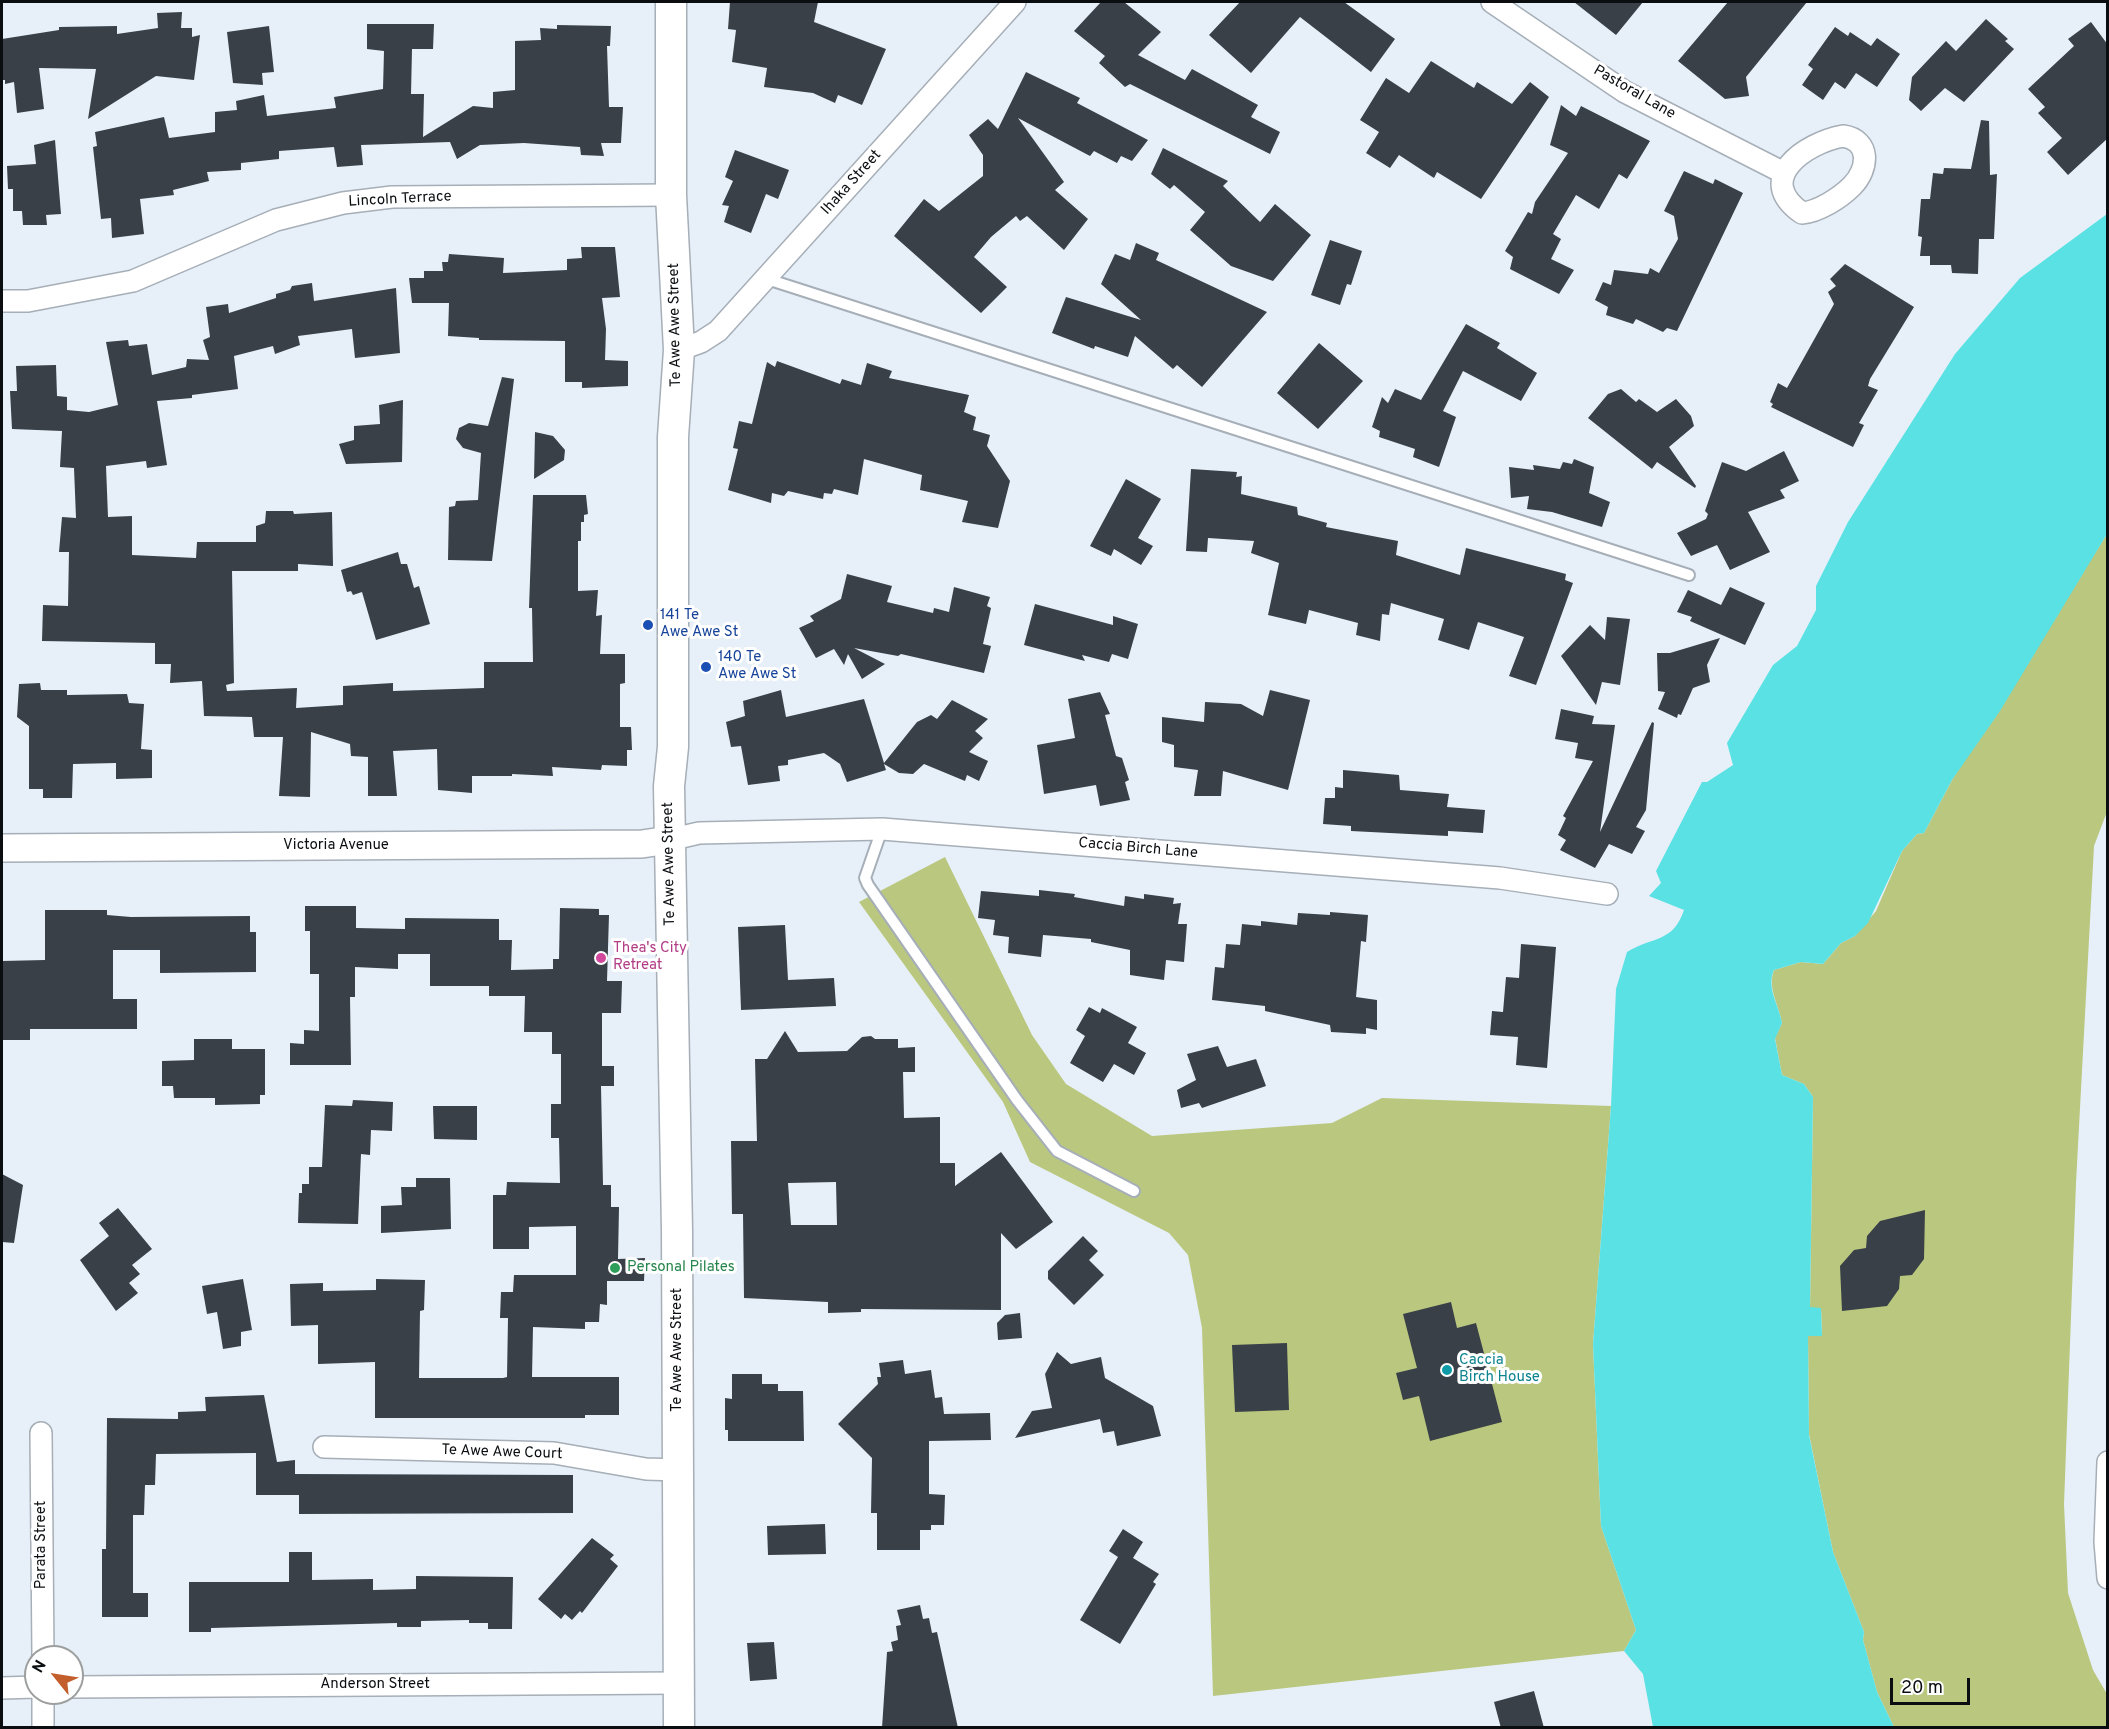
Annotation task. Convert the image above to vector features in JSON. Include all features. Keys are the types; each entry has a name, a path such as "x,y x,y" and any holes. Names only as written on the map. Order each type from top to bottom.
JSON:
{"main road":[{"name":"Te Awe Awe Street","path":"670,2 671,195 679,350 673,437 673,747 669,786 677,1231 679,1728"}],"street":[{"name":"Ihaka Street","path":"679,350 701,342 718,331 1014,2"},
{"name":"Pastoral Lane","path":"1492,2 1625,92 1784,173"},
{"name":"Lincoln Terrace","path":"2,301 28,301 134,280 276,220 343,202 392,197 671,195"},
{"name":"Caccia Birch Lane","path":"669,840 699,832 882,829 1500,878 1607,894"},
{"name":"Victoria Avenue","path":"2,848 642,844 669,840"},
{"name":"Parata Street","path":"41,1433 43,1645"},
{"name":"Te Awe Awe Court","path":"324,1447 554,1453 646,1469 678,1470"},
{"path":"2108,1462 2105,1542 2108,1578"},
{"name":"Anderson Street","path":"84,1687 679,1683"},
{"path":"2,1688 24,1687"},
{"path":"43,1705 43,1728"}],"lane":[{"path":"767,279 1689,575"},
{"path":"882,829 865,878 868,885 1017,1100 1057,1151 1134,1191"}],"green space":[{"path":"2107,534 2108,809 2094,846 2076,1183 2064,1504 2068,1593 2093,1670 2107,1694 2107,1727 1894,1727 1877,1692 1863,1640 1864,1632 1833,1552 1809,1434 1808,1336 1822,1335 1821,1309 1810,1308 1813,1097 1804,1084 1782,1075 1775,1038 1782,1023 1772,977 1774,970 1801,962 1823,964 1841,943 1855,936 1876,911 1902,851 1917,834 1924,833 1952,780"},
{"path":"945,857 1032,1035 1066,1084 1152,1136 1332,1123 1382,1098 1611,1106 1593,1344 1601,1526 1636,1630 1624,1651 1213,1696 1202,1328 1188,1255 1169,1233 1030,1162 1003,1102 859,902"}],"water":[{"path":"2107,214 2107,534 2000,711 1952,780 1924,833 1917,834 1902,851 1868,923 1855,936 1841,943 1823,964 1801,962 1774,970 1771,983 1782,1023 1775,1039 1782,1075 1804,1084 1813,1097 1810,1307 1821,1308 1822,1336 1808,1336 1809,1435 1833,1552 1864,1632 1863,1640 1877,1692 1894,1727 1653,1727 1643,1674 1624,1651 1636,1630 1601,1526 1593,1344 1611,1106 1616,989 1627,952 1668,934 1679,921 1684,910 1649,896 1661,883 1656,871 1702,782 1707,782 1733,765 1727,743 1773,665 1797,646 1816,610 1816,586 1848,522 1955,354 2020,278"}],"building":[{"path":"730,2 818,2 814,22 886,49 862,105 838,95 835,103 813,93 764,87 767,68 732,62 736,30 728,29"},
{"path":"1101,2 1124,2 1161,32 1138,55 1185,80 1192,69 1258,105 1251,117 1280,132 1270,154 1130,84 1125,87 1099,63 1105,56 1074,31"},
{"path":"1240,2 1344,2 1395,39 1371,72 1300,17 1251,73 1209,35"},
{"path":"1574,2 1643,2 1616,35"},
{"path":"1728,2 1807,2 1746,77 1749,96 1725,99 1678,61"},
{"path":"182,12 181,28 192,28 192,37 200,35 194,80 156,76 88,119 96,69 39,68 44,109 17,113 14,82 5,84 5,80 2,80 2,39 59,30 59,27 117,26 117,34 158,28 157,13"},
{"path":"1986,19 2008,39 2005,41 2014,49 1964,102 1945,88 1921,111 1909,100 1912,77 1946,41 1956,51"},
{"path":"2091,22 2108,45 2108,138 2068,175 2047,152 2062,138 2038,113 2045,107 2028,89 2074,46 2068,39"},
{"path":"367,24 434,24 433,49 412,49 411,94 424,94 423,137 473,106 493,108 493,92 515,90 515,41 541,40 540,28 557,29 557,25 611,26 610,46 607,46 609,107 623,107 621,143 601,143 604,156 581,155 580,147 524,143 480,145 457,159 450,142 361,145 363,165 337,167 334,147 279,151 279,159 241,163 241,170 207,172 209,181 173,190 174,195 140,199 144,234 112,238 111,218 101,219 93,147 97,146 95,132 164,117 169,138 215,132 215,112 237,110 236,101 264,95 267,116 336,108 334,97 383,89 384,51 367,49"},
{"path":"269,26 274,72 262,73 263,85 233,83 227,32"},
{"path":"1835,27 1848,36 1850,32 1871,46 1877,38 1900,54 1877,87 1856,73 1845,89 1835,82 1823,100 1802,85 1813,69 1808,65"},
{"path":"1431,61 1474,88 1477,82 1512,104 1530,82 1549,97 1481,199 1437,172 1434,178 1399,155 1390,168 1366,153 1379,132 1360,120 1386,78 1409,93"},
{"path":"1026,72 1080,98 1077,103 1148,140 1132,161 1121,156 1117,163 1094,151 1090,156 1018,118 1064,182 1055,190 1088,219 1064,250 1027,216 1020,221 1016,216 991,237 974,257 1007,287 981,313 894,236 924,199 939,211 983,176 983,155 969,135 988,119 998,129"},
{"path":"1561,105 1576,116 1581,106 1650,141 1627,179 1619,174 1599,209 1576,195 1553,234 1561,239 1551,259 1574,270 1559,294 1510,269 1513,257 1505,251 1528,212 1532,214 1535,202 1568,153 1550,145"},
{"path":"1981,120 1989,121 1990,175 1997,174 1994,239 1979,239 1978,274 1952,273 1951,265 1930,265 1930,256 1920,256 1922,237 1918,236 1921,199 1930,199 1933,173 1943,174 1944,168 1971,169"},
{"path":"55,140 61,214 46,215 47,225 23,225 22,211 13,211 13,189 8,189 7,166 36,164 34,145"},
{"path":"1163,148 1228,181 1223,186 1260,222 1275,204 1311,235 1273,281 1231,266 1190,230 1205,212 1174,185 1170,189 1151,174"},
{"path":"735,150 789,170 778,199 766,194 751,233 724,222 729,206 722,205 733,181 725,177"},
{"path":"1684,171 1713,184 1715,179 1743,193 1677,331 1667,328 1663,332 1636,319 1633,324 1606,315 1608,307 1595,300 1603,282 1611,285 1614,270 1648,274 1650,268 1659,273 1678,239 1674,216 1664,211"},
{"path":"1330,240 1362,251 1351,285 1347,284 1340,305 1311,295"},
{"path":"1136,243 1159,253 1156,260 1267,312 1202,387 1177,365 1173,369 1135,336 1128,357 1095,346 1094,349 1052,333 1066,297 1141,320 1101,284 1115,254 1130,260"},
{"path":"581,247 615,247 620,297 602,298 606,329 605,360 628,361 628,386 582,388 582,382 565,382 565,341 479,340 479,338 448,336 449,303 412,303 409,278 424,278 424,271 443,271 442,262 448,262 449,254 504,258 503,273 567,270 567,259 582,258"},
{"path":"1845,264 1914,307 1870,379 1868,386 1878,390 1859,423 1864,425 1853,447 1771,407 1773,404 1770,402 1778,383 1787,388 1834,304 1828,292 1836,286 1830,279"},
{"path":"312,283 314,301 396,288 400,353 355,358 352,329 298,336 300,345 275,354 273,346 234,356 238,389 192,395 192,398 157,401 167,465 147,468 146,461 106,466 108,517 132,516 132,555 196,558 197,542 256,542 256,526 265,523 266,511 293,511 294,514 332,512 333,566 298,564 298,571 232,571 234,683 226,685 227,691 297,688 296,708 343,705 343,686 393,683 393,691 484,688 484,662 533,662 532,608 529,608 533,495 586,495 588,514 584,515 584,522 581,522 581,541 578,541 578,591 598,590 596,616 602,615 600,654 625,654 625,683 620,684 620,727 631,727 632,750 627,750 627,766 602,765 601,770 552,767 553,776 512,774 512,776 472,776 472,793 438,790 437,749 393,751 397,796 368,796 368,757 351,756 350,744 311,732 310,797 279,796 283,737 254,737 252,717 204,716 202,681 170,683 171,664 155,664 155,643 42,641 43,605 68,606 69,552 59,552 62,517 76,518 74,468 60,467 62,431 12,429 10,391 17,391 16,366 56,365 57,396 67,397 67,410 89,412 118,405 106,342 128,340 129,346 147,344 152,375 186,367 187,359 209,360 203,340 210,337 206,307 228,304 229,313 276,298 276,294 290,290 292,286"},
{"path":"1466,324 1500,343 1497,348 1537,373 1521,401 1463,371 1443,411 1456,417 1439,467 1413,457 1415,449 1379,437 1380,431 1372,427 1382,397 1388,403 1395,389 1421,400"},
{"path":"1319,343 1363,381 1318,429 1277,393"},
{"path":"777,361 840,384 842,379 861,385 867,363 892,371 889,378 969,395 964,412 976,417 973,430 990,435 987,446 1010,481 998,528 962,522 968,501 920,490 922,475 864,459 858,495 834,489 832,494 824,493 823,499 788,491 784,496 772,493 771,503 728,490 738,449 733,448 739,421 752,424 767,362 775,367"},
{"path":"502,377 514,379 492,561 448,560 449,507 455,506 456,501 478,500 481,453 463,448 456,439 459,428 469,423 488,426"},
{"path":"1621,389 1636,402 1639,399 1657,412 1676,399 1691,416 1694,426 1669,447 1696,486 1695,488 1657,462 1652,469 1588,418 1608,394"},
{"path":"403,400 402,462 346,464 339,444 354,440 354,426 380,424 379,405"},
{"path":"535,432 553,436 565,450 564,460 534,479"},
{"path":"1784,451 1799,481 1780,490 1785,498 1748,512 1770,552 1730,570 1717,545 1691,556 1677,533 1706,519 1708,514 1705,511 1722,462 1746,471"},
{"path":"1574,459 1594,467 1589,493 1610,502 1602,527 1552,512 1527,509 1529,496 1511,498 1509,467 1534,470 1533,465 1560,469 1563,462 1572,464"},
{"path":"1191,469 1237,472 1236,477 1242,476 1241,494 1297,507 1298,515 1327,523 1326,527 1398,541 1396,555 1460,575 1466,548 1566,574 1565,580 1573,583 1536,685 1509,676 1524,637 1478,622 1469,650 1438,640 1444,619 1391,603 1389,615 1382,614 1380,641 1356,635 1358,623 1309,610 1306,624 1268,615 1279,563 1251,553 1254,541 1208,538 1207,552 1186,551"},
{"path":"1126,479 1161,499 1138,538 1153,546 1141,565 1114,549 1111,556 1090,546"},
{"path":"398,552 401,564 407,564 414,588 419,586 430,624 376,640 362,592 353,595 351,591 347,592 341,570"},
{"path":"847,574 892,586 887,602 933,613 934,608 949,612 954,587 990,597 987,606 991,608 983,644 991,646 984,673 901,654 898,656 854,648 885,664 862,679 848,654 844,665 834,649 816,658 799,628 814,621 810,616 841,599"},
{"path":"1730,587 1765,603 1745,645 1690,621 1692,617 1677,612 1688,590 1721,605"},
{"path":"1035,604 1113,625 1113,616 1138,624 1128,659 1112,654 1109,662 1082,655 1085,661 1024,645"},
{"path":"1607,617 1630,619 1620,685 1602,682 1596,705 1561,656 1590,625 1605,640"},
{"path":"1720,638 1707,665 1710,682 1693,688 1681,715 1678,714 1677,718 1658,709 1665,692 1658,691 1657,653 1670,653"},
{"path":"40,683 41,690 67,690 67,695 127,694 129,703 144,704 141,749 152,750 152,778 116,779 116,763 73,764 72,798 43,798 43,789 29,789 29,726 17,717 19,684"},
{"path":"781,690 786,717 864,699 884,763 917,722 931,715 937,719 952,700 988,719 975,731 983,738 969,752 988,761 979,781 967,775 965,781 924,764 913,774 899,773 884,764 886,770 847,782 840,764 824,753 788,760 788,765 778,766 780,781 748,785 741,746 731,747 726,722 745,716 743,701"},
{"path":"1270,690 1310,700 1288,790 1223,771 1221,796 1194,796 1198,770 1174,767 1174,745 1162,742 1162,717 1204,722 1205,702 1241,704 1263,716"},
{"path":"1100,692 1110,714 1105,715 1116,756 1122,758 1129,780 1125,782 1130,800 1100,806 1096,785 1044,794 1037,745 1075,738 1068,699"},
{"path":"1561,709 1594,716 1592,724 1615,725 1600,832 1652,722 1654,723 1646,810 1636,827 1645,831 1632,854 1609,844 1595,868 1560,850 1566,840 1558,835 1566,818 1563,816 1593,761 1575,758 1578,743 1555,739"},
{"path":"1343,770 1399,775 1400,790 1449,794 1447,807 1485,810 1483,833 1448,831 1448,836 1351,831 1351,826 1323,824 1325,798 1335,798 1335,787 1343,788"},
{"path":"1039,890 1075,894 1074,897 1124,906 1125,896 1144,899 1144,894 1174,898 1173,904 1181,903 1178,924 1187,924 1184,962 1166,960 1164,980 1130,975 1130,950 1091,942 1091,939 1043,935 1041,957 1008,953 1009,937 993,935 995,920 978,918 981,891 1039,896"},
{"path":"305,906 356,906 356,928 405,929 405,918 499,919 499,940 512,940 511,970 553,969 553,959 559,959 560,908 599,909 599,915 609,915 607,981 622,981 621,1013 602,1013 602,1066 614,1066 614,1086 601,1086 603,1185 611,1185 611,1207 619,1207 618,1259 645,1258 644,1281 607,1281 607,1305 600,1304 599,1322 585,1322 585,1329 533,1327 532,1377 619,1377 619,1415 585,1415 585,1418 375,1418 375,1362 318,1364 318,1325 291,1326 290,1284 323,1283 323,1291 376,1290 376,1279 425,1280 424,1310 420,1311 419,1378 503,1378 507,1377 508,1318 500,1318 501,1292 513,1292 514,1275 576,1275 576,1226 529,1227 529,1249 493,1249 493,1195 506,1195 507,1182 560,1183 559,1138 551,1138 551,1104 561,1104 561,1054 552,1054 552,1032 524,1032 525,996 489,996 489,986 430,986 430,954 398,954 398,969 355,967 355,997 350,997 351,1065 290,1065 290,1043 304,1044 304,1030 319,1031 319,974 310,974 310,931 305,931"},
{"path":"45,910 107,910 107,915 131,917 250,916 250,932 256,932 256,972 160,973 160,950 113,950 113,999 137,999 137,1029 30,1029 30,1040 2,1040 2,961 45,960"},
{"path":"1330,912 1368,915 1366,942 1361,941 1356,997 1377,1000 1377,1030 1366,1028 1366,1034 1331,1032 1330,1025 1265,1011 1265,1006 1212,1000 1215,967 1224,968 1226,944 1240,945 1242,924 1261,926 1261,921 1297,925 1298,913 1330,915"},
{"path":"785,925 788,980 834,978 836,1006 741,1010 738,927"},
{"path":"1521,944 1556,947 1547,1068 1516,1065 1518,1037 1490,1035 1492,1011 1503,1012 1506,977 1519,978"},
{"path":"1089,1007 1100,1013 1102,1008 1137,1027 1128,1043 1146,1053 1134,1075 1114,1064 1103,1082 1070,1063 1085,1036 1076,1030"},
{"path":"785,1031 798,1052 847,1051 862,1037 871,1036 875,1039 898,1039 898,1048 915,1047 915,1072 903,1072 904,1118 940,1117 940,1163 955,1163 955,1186 1001,1152 1053,1222 1016,1249 1001,1233 1001,1310 861,1309 861,1312 828,1313 828,1302 744,1298 743,1214 732,1214 731,1141 757,1141 755,1059 767,1059","holes":["836,1182 837,1225 791,1225 788,1183"]},
{"path":"194,1039 232,1039 232,1049 265,1049 265,1095 260,1095 260,1104 215,1105 215,1098 174,1098 173,1086 162,1086 162,1061 194,1060"},
{"path":"1218,1046 1227,1067 1256,1059 1266,1086 1202,1108 1199,1103 1181,1108 1177,1090 1196,1080 1187,1054"},
{"path":"353,1100 393,1102 392,1131 371,1130 370,1155 361,1154 358,1224 298,1223 299,1193 302,1193 302,1184 309,1184 309,1167 322,1167 325,1105 352,1106"},
{"path":"433,1106 477,1106 477,1140 434,1139"},
{"path":"2,1174 23,1185 14,1243 2,1242"},
{"path":"416,1178 450,1178 451,1229 381,1233 381,1206 402,1205 401,1187 416,1187"},
{"path":"118,1208 152,1249 132,1265 140,1274 129,1283 138,1293 116,1311 80,1260 109,1236 99,1223"},
{"path":"1925,1210 1924,1259 1912,1275 1900,1276 1899,1289 1887,1306 1842,1311 1840,1266 1854,1250 1866,1248 1867,1236 1880,1221"},
{"path":"1083,1236 1098,1251 1089,1260 1104,1275 1074,1305 1048,1279 1048,1271"},
{"path":"243,1279 252,1330 241,1332 241,1346 223,1349 217,1312 207,1314 202,1286"},
{"name":"Caccia Birch House","path":"1451,1302 1457,1328 1476,1323 1502,1422 1430,1441 1419,1396 1403,1400 1396,1373 1417,1368 1403,1314"},
{"path":"1020,1313 1022,1338 998,1340 997,1323 1005,1315"},
{"path":"1287,1343 1289,1410 1235,1412 1232,1345"},
{"path":"1057,1352 1071,1364 1101,1357 1105,1378 1153,1406 1161,1436 1117,1446 1114,1431 1103,1433 1100,1419 1015,1438 1032,1411 1052,1408 1045,1374"},
{"path":"903,1360 905,1374 931,1370 935,1398 942,1397 944,1414 990,1413 991,1440 929,1441 929,1494 945,1495 944,1525 931,1525 931,1530 920,1530 920,1550 877,1550 877,1513 871,1513 872,1458 838,1424 878,1384 877,1377 881,1377 879,1363"},
{"path":"732,1374 762,1374 762,1384 778,1384 778,1391 803,1391 804,1441 728,1441 728,1430 725,1430 725,1398 732,1399"},
{"path":"264,1395 277,1462 295,1460 295,1474 573,1475 573,1513 299,1514 299,1495 256,1495 256,1453 156,1454 155,1485 145,1485 144,1515 133,1515 133,1593 148,1593 148,1617 102,1617 102,1549 106,1549 107,1418 178,1419 178,1412 206,1411 205,1397"},
{"path":"825,1524 826,1554 768,1555 767,1526"},
{"path":"1123,1529 1143,1542 1133,1558 1159,1574 1153,1582 1156,1584 1120,1644 1080,1620 1118,1557 1109,1551"},
{"path":"592,1538 614,1555 610,1559 618,1566 582,1613 580,1611 572,1620 565,1614 561,1619 538,1599"},
{"path":"289,1552 312,1552 312,1580 373,1579 373,1590 416,1589 416,1576 513,1577 512,1629 488,1629 488,1623 469,1623 469,1620 421,1621 421,1627 397,1627 397,1623 211,1628 211,1632 189,1632 189,1582 289,1582"},
{"path":"920,1605 923,1619 929,1618 932,1633 937,1632 958,1728 882,1728 887,1652 893,1651 891,1642 898,1640 896,1626 901,1625 897,1610"},
{"path":"774,1642 777,1679 750,1681 747,1643"},
{"path":"1534,1691 1544,1728 1501,1728 1494,1702"}],"place":[{"name":"141 Te Awe Awe St","path":"648,625"},
{"name":"140 Te Awe Awe St","path":"706,667"},
{"name":"Thea's City Retreat","path":"601,958"},
{"name":"Personal Pilates","path":"615,1268"},
{"name":"Caccia Birch House","path":"1447,1370"}]}
